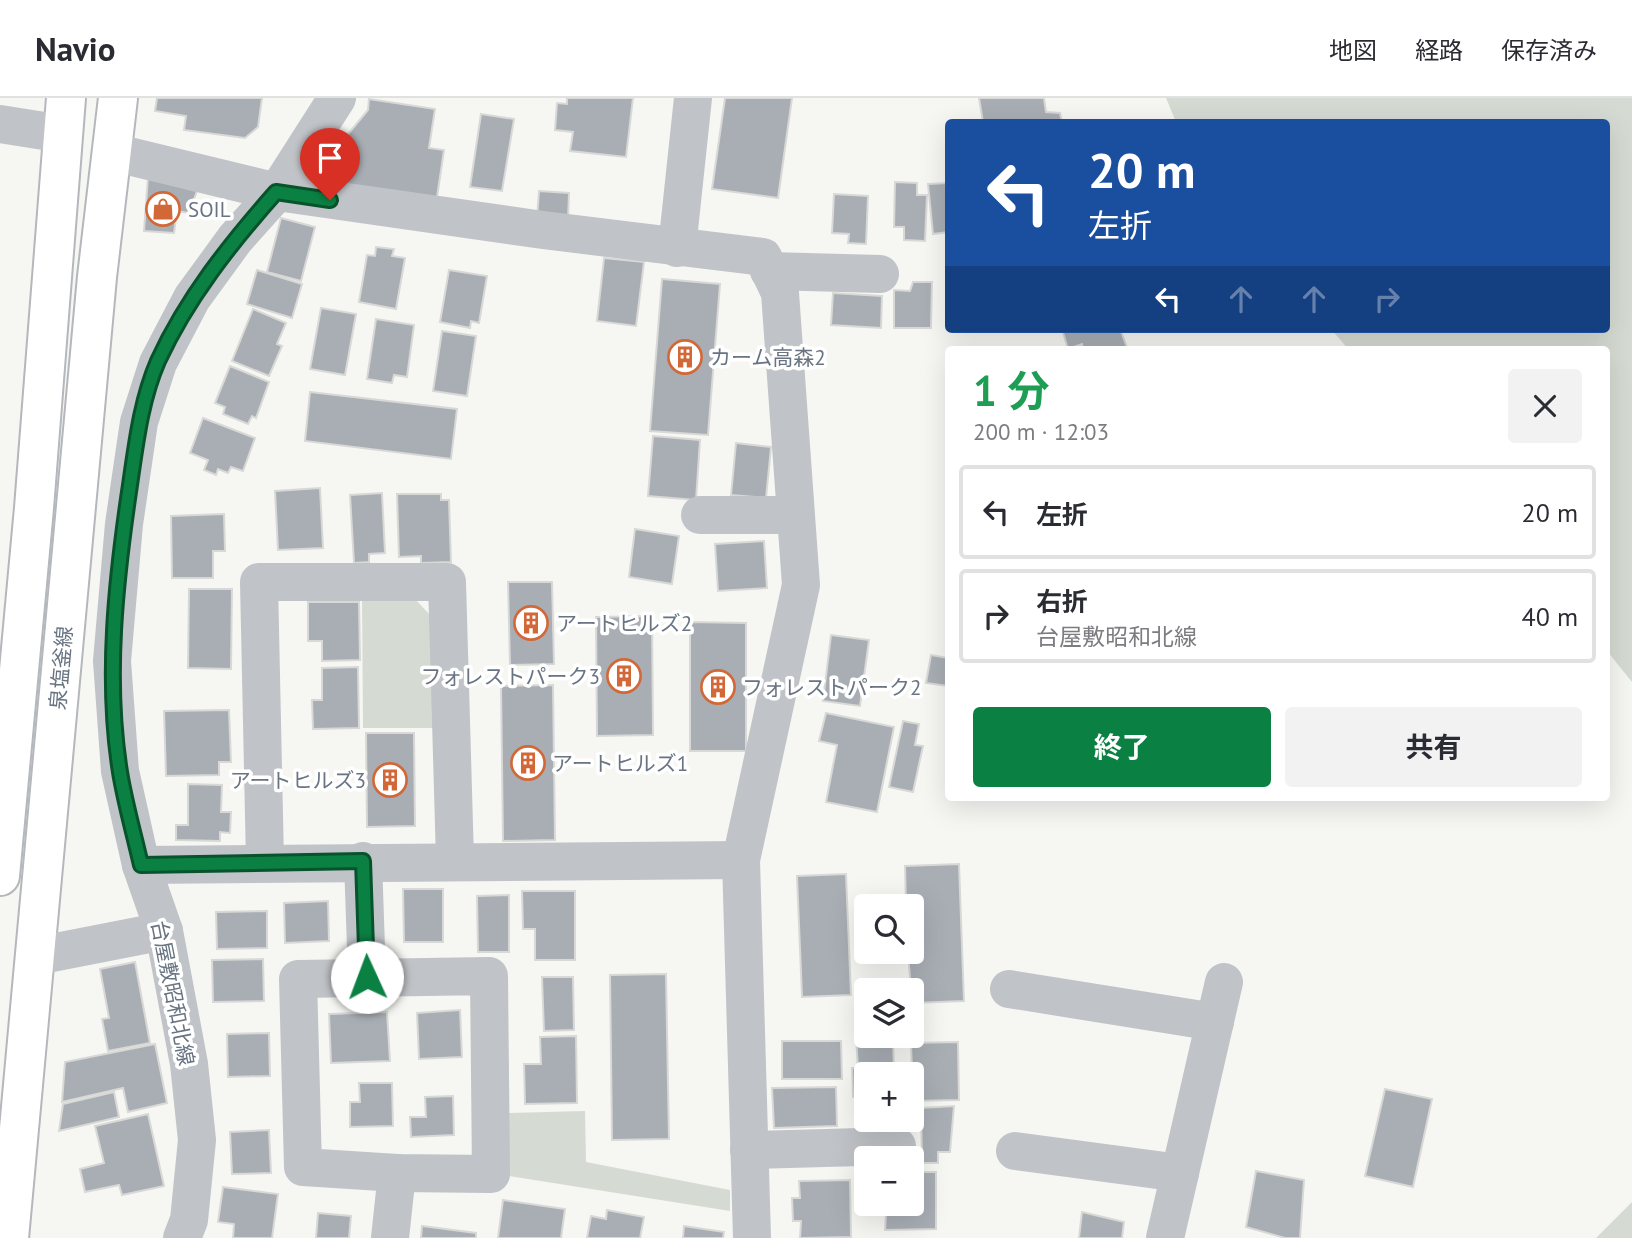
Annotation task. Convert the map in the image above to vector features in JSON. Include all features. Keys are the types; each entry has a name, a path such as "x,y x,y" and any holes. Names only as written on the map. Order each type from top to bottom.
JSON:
{"main road":[{"name":"泉塩釜線","path":"9,1238 96,290 118,98"},
{"name":"泉塩釜線","path":"0,876 35,494 65,116"}],"street":[{"name":"台屋敷昭和北線","path":"182,1238 189,1220 197,1140 188,1064 164,931 141,865 120,771 112,661 124,524 139,422 158,363 192,298 235,239 276,192 337,98"},
{"path":"677,248 693,98"},
{"path":"0,124 65,116"},
{"path":"112,152 276,192 677,248 763,257 780,293 801,585 741,860 752,1238"},
{"path":"769,271 880,274"},
{"path":"700,515 795,516"},
{"path":"265,862 259,582 446,582 455,860"},
{"path":"141,865 455,860 741,860"},
{"path":"363,861 367,977"},
{"path":"36,956 164,931"},
{"path":"489,976 491,1174 397,1173 303,1167 298,979 489,976"},
{"path":"1165,1238 1224,982"},
{"path":"1009,989 1215,1022"},
{"path":"749,1150 854,1147"},
{"path":"1015,1151 1180,1173"},
{"path":"390,1238 397,1173"}],"shaded area":[{"path":"1166,98 1632,98 1632,682 1610,655 1610,346 1346,346 1334,333 1610,333 1610,119 1175,119"},
{"path":"362,598 414,598 431,616 434,728 363,728"},
{"path":"585,1111 586,1162 730,1190 730,1211 509,1176 509,1113"},
{"path":"1632,1202 1632,1238 1596,1238"}],"building":[{"path":"157,98 262,98 258,127 245,138 184,130 186,116 155,111"},
{"path":"567,98 633,98 626,157 570,151 573,132 555,130 557,103 567,104"},
{"path":"725,98 792,98 778,198 712,189"},
{"path":"979,98 1044,98 1046,112 1060,113 1061,119 982,119"},
{"path":"369,99 435,109 429,148 444,150 436,204 332,188 339,145 368,110"},
{"path":"481,114 514,119 502,191 470,187"},
{"path":"148,177 197,191 189,213 177,211 174,233 144,231"},
{"path":"895,182 917,183 917,195 927,195 925,241 904,240 904,227 894,227"},
{"path":"945,183 945,232 933,234 928,184"},
{"path":"539,191 569,193 568,220 537,218"},
{"path":"834,194 868,196 866,244 848,243 849,234 832,233"},
{"path":"281,218 315,227 301,281 267,272"},
{"path":"376,247 394,249 392,256 405,258 396,309 359,302 367,255 375,256"},
{"path":"604,258 644,262 636,326 597,321"},
{"path":"257,270 302,284 292,318 247,304"},
{"path":"449,270 487,276 479,323 471,321 470,328 440,322"},
{"name":"カーム高森2","path":"662,279 720,284 708,435 650,431"},
{"path":"913,282 932,282 931,328 894,328 894,290 910,291"},
{"path":"833,293 882,296 881,328 831,325"},
{"path":"321,308 356,314 345,375 310,369"},
{"path":"253,309 286,323 277,344 282,346 269,376 232,361"},
{"path":"376,319 414,325 407,377 394,375 392,383 367,379"},
{"path":"442,331 476,336 467,396 433,391"},
{"path":"1063,333 1122,333 1126,346 1082,344 1067,346"},
{"path":"230,366 269,382 256,418 252,416 248,424 223,414 225,407 215,403"},
{"path":"310,392 457,409 451,459 305,441"},
{"path":"203,418 255,438 243,471 231,467 228,473 218,469 216,475 204,470 208,460 190,453"},
{"path":"653,436 700,440 696,500 648,496"},
{"path":"736,443 771,447 766,498 731,495"},
{"path":"320,488 323,548 278,550 275,491"},
{"path":"382,493 385,553 369,554 369,562 354,563 350,495"},
{"path":"397,494 441,494 441,500 449,500 451,562 421,563 421,556 399,557"},
{"path":"224,514 225,551 213,551 213,578 172,578 171,516"},
{"path":"635,529 679,536 672,584 629,577"},
{"path":"764,541 767,588 718,591 715,544"},
{"name":"アートヒルズ2","path":"508,582 552,582 554,664 510,665"},
{"path":"189,589 232,589 231,669 188,668"},
{"path":"308,602 359,602 360,660 322,661 322,641 308,641"},
{"name":"フォレストパーク3","path":"652,616 653,735 597,736 596,617"},
{"name":"フォレストパーク2","path":"690,622 746,623 746,751 690,751"},
{"path":"831,635 869,640 860,706 823,701"},
{"path":"931,655 945,657 945,686 926,683"},
{"path":"358,667 359,728 313,729 312,700 322,700 322,668"},
{"name":"アートヒルズ1","path":"553,685 555,840 503,841 501,686"},
{"path":"229,710 231,762 219,762 219,775 166,776 164,711"},
{"path":"826,713 894,727 877,812 826,802 837,745 819,741"},
{"path":"903,721 919,724 915,745 923,746 913,792 889,787"},
{"name":"アートヒルズ3","path":"366,733 414,733 415,826 367,827"},
{"path":"188,784 222,785 221,812 231,812 230,833 220,832 220,841 176,840 176,825 188,825"},
{"path":"959,864 964,1001 924,1003 924,978 910,978 909,964 924,964 924,894 906,894 905,866"},
{"path":"846,874 851,995 802,997 797,876"},
{"path":"403,889 443,889 443,942 404,942"},
{"path":"522,891 575,891 575,960 535,960 535,929 523,929"},
{"path":"509,895 509,952 478,952 477,896"},
{"path":"328,901 329,941 285,943 284,903"},
{"path":"267,911 267,948 217,949 216,912"},
{"path":"263,959 264,1001 213,1002 212,960"},
{"path":"135,962 150,1043 108,1051 102,1019 109,1018 100,969"},
{"path":"666,974 669,1139 612,1140 610,975"},
{"path":"542,977 573,977 574,1030 544,1031"},
{"path":"460,1010 462,1057 419,1059 417,1013"},
{"path":"387,1012 390,1061 331,1063 329,1014"},
{"path":"269,1033 270,1076 228,1077 227,1034"},
{"path":"576,1036 577,1103 525,1104 524,1064 541,1064 540,1037"},
{"path":"782,1041 841,1041 842,1079 782,1079"},
{"path":"958,1042 959,1100 924,1101 924,1062 912,1062 911,1048 924,1048 924,1043"},
{"path":"155,1044 167,1103 128,1112 123,1088 62,1102 65,1062"},
{"path":"857,1048 893,1048 894,1062 858,1062"},
{"path":"852,1068 854,1068 853,1097"},
{"path":"359,1083 392,1083 393,1126 350,1127 350,1102 360,1102"},
{"path":"836,1087 837,1126 774,1128 772,1088"},
{"path":"1385,1089 1432,1099 1413,1187 1365,1176"},
{"path":"114,1092 119,1117 59,1131 63,1104"},
{"path":"453,1096 454,1135 411,1137 410,1117 426,1117 425,1097"},
{"path":"954,1106 950,1152 938,1152 938,1163 924,1163 921,1132 924,1132 924,1108"},
{"path":"148,1114 164,1186 122,1195 119,1185 85,1192 80,1169 104,1163 95,1126"},
{"path":"269,1130 271,1173 232,1174 230,1132"},
{"path":"1256,1171 1304,1180 1300,1238 1285,1238 1246,1227"},
{"path":"924,1172 936,1172 936,1229 885,1230 886,1216 924,1216"},
{"path":"850,1180 851,1237 800,1238 801,1221 793,1221 792,1198 800,1198 799,1181"},
{"path":"223,1187 278,1194 272,1238 233,1238 234,1224 218,1222"},
{"path":"503,1200 565,1209 561,1238 498,1238"},
{"path":"607,1210 644,1217 640,1238 587,1238 591,1216 606,1219"},
{"path":"1082,1212 1124,1222 1122,1238 1079,1238"},
{"path":"318,1213 351,1216 349,1238 316,1238"},
{"path":"422,1226 476,1233 476,1238 421,1238"},
{"path":"684,1226 724,1232 723,1238 683,1238"}],"place":[{"name":"SOIL","path":"163,209"},
{"name":"カーム高森2","path":"685,357"},
{"name":"アートヒルズ2","path":"531,623"},
{"name":"フォレストパーク3","path":"624,676"},
{"name":"フォレストパーク2","path":"718,687"},
{"name":"アートヒルズ1","path":"528,763"},
{"name":"アートヒルズ3","path":"390,780"}],"route":[{"path":"330,200 276,192 235,239 192,298 158,363 139,422 124,524 112,661 120,771 141,865 363,861 367,977"}]}
